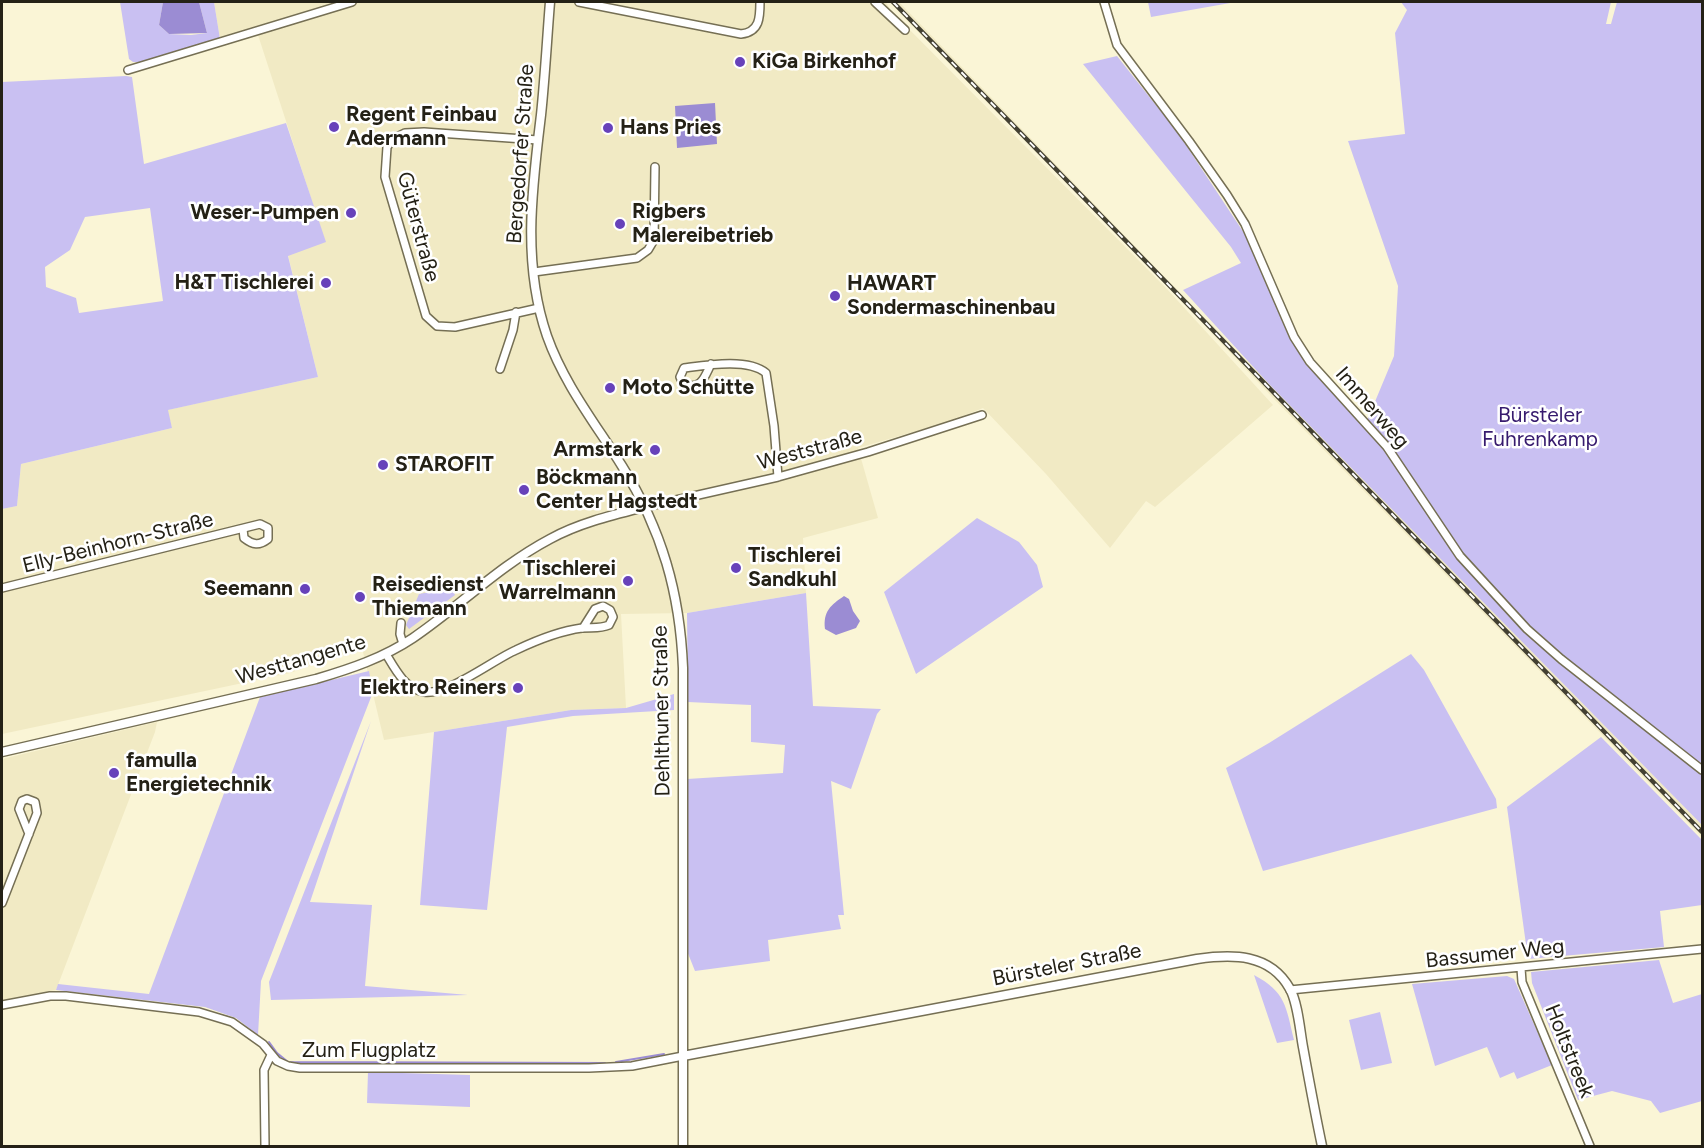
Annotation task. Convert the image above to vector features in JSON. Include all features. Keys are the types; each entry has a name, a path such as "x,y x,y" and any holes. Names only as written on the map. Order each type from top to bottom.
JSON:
{"street":[{"path":"128,70 263,27 352,2"},
{"name":"Bergedorfer Straße","path":"539,308 534,272 531,211 550,2"},
{"path":"579,2 741,34 748,33 759,22 760,2"},
{"path":"875,2 905,30"},
{"name":"Immerweg","path":"1104,2 1117,45 1202,159 1245,224 1294,337 1310,362 1387,447 1460,556 1506,607 1552,651 1702,770"},
{"path":"258,18 263,27"},
{"name":"Güterstraße","path":"538,140 424,132 405,133 393,139 387,147 385,177 426,316 437,326 454,327 539,308"},
{"path":"534,272 637,258 648,250 654,240 656,166"},
{"name":"Dehlthuner Straße","path":"539,308 557,361 574,394 621,464 645,507 667,559 679,617 682,643 683,1146"},
{"path":"500,369 513,330 516,312"},
{"path":"711,364 747,365 759,367 766,373 774,426 778,477"},
{"name":"Weststraße","path":"645,507 778,477 868,452 982,415"},
{"name":"Westtangente","path":"2,752 316,679 386,654 454,607 512,561 551,538 585,524 645,507"},
{"name":"Elly-Beinhorn-Straße","path":"2,588 243,529"},
{"path":"401,623 400,634 403,644"},
{"path":"386,654 399,675 411,687 424,692 442,691 515,650 548,637 584,628"},
{"path":"2,903 29,834"},
{"name":"Bassumer Weg","path":"1290,990 1702,950"},
{"name":"Bürsteler Straße","path":"683,1056 1224,955 1250,957 1257,960 1271,969 1290,990"},
{"name":"Holtstreek","path":"1521,968 1522,982 1590,1146"},
{"path":"1290,990 1322,1146"},
{"name":"Zum Flugplatz","path":"2,1005 50,996 66,996 199,1012 231,1022 263,1044 277,1061 300,1068 589,1068 632,1066 683,1056"},
{"path":"265,1146 264,1070 271,1055"}],"shaded area":[{"path":"163,2 199,2 207,33 169,34 159,25"},
{"path":"214,2 886,2 891,11 1167,289 1273,405 1155,507 1146,501 1110,548 1046,474 983,408 951,421 858,448 878,518 803,538 806,593 687,613 621,614 626,708 571,710 384,740 362,648 290,673 2,734 2,509 17,506 21,464 172,428 167,410 318,377 288,255 325,241 258,35 320,14 318,7 220,39"},
{"path":"889,2 899,2 1156,268 1702,825 1702,837 1276,401 1153,271"},
{"path":"715,103 717,144 677,148 675,106"},
{"path":"844,596 849,599 860,621 856,628 836,635 825,629 825,618 832,606"},
{"path":"157,722 56,990 2,1000 2,759"}],"green space":[{"path":"120,2 163,2 159,25 169,34 191,35 207,33 199,2 214,2 220,39 142,62 133,62 129,59"},
{"path":"1148,2 1236,2 1151,17"},
{"name":"Bürsteler Fuhrenkamp","path":"1401,2 1611,2 1606,24 1611,24 1617,2 1702,2 1702,825 1268,383 1183,290 1241,263 1231,247 1083,64 1117,56 1178,133 1246,236 1306,362 1364,428 1394,356 1398,286 1348,141 1405,134 1395,33 1407,10"},
{"path":"132,77 144,164 286,123 326,242 288,256 318,377 168,410 172,428 21,464 17,506 2,509 2,82","holes":["150,208 163,301 79,313 76,298 46,287 45,267 70,250 85,217"]},
{"path":"977,518 1019,542 1037,565 1043,587 916,674 884,592"},
{"path":"452,588 455,595 409,629 406,625 419,594"},
{"path":"806,593 813,706 881,709 877,714 851,789 831,781 844,915 838,915 841,929 768,940 770,961 695,971 687,951 687,779 783,773 785,745 751,742 751,705 688,702 687,613"},
{"path":"1411,654 1424,670 1496,799 1497,808 1263,871 1226,768"},
{"path":"369,671 373,692 261,981 258,1035 236,1018 205,1007 56,990 58,984 149,994 260,697"},
{"path":"674,694 674,710 573,716 507,727 487,910 420,905 434,732 571,710 626,708"},
{"path":"371,721 310,902 372,905 365,986 468,995 271,1000 269,982"},
{"path":"1601,737 1702,840 1702,905 1660,911 1664,947 1528,959 1507,807"},
{"path":"1659,960 1673,1003 1702,994 1702,1101 1660,1113 1651,1101 1612,1091 1578,1100 1532,983 1531,972"},
{"path":"1254,975 1265,981 1279,994 1286,1009 1294,1040 1277,1043"},
{"path":"1507,976 1514,979 1552,1065 1517,1079 1514,1072 1500,1078 1487,1047 1435,1066 1412,984"},
{"path":"1380,1012 1392,1063 1361,1070 1349,1020"},
{"path":"368,1072 470,1075 470,1107 367,1103"}],"waterway":[{"path":"205,1011 228,1017"},
{"path":"269,1042 288,1062 605,1063"},
{"path":"616,1062 664,1054"}],"railway":[{"path":"893,2 1702,832"}],"place":[{"name":"KiGa Birkenhof","path":"740,62"},
{"name":"Regent Feinbau Adermann","path":"334,127"},
{"name":"Hans Pries","path":"608,128"},
{"name":"Weser-Pumpen","path":"351,213"},
{"name":"Rigbers Malereibetrieb","path":"620,224"},
{"name":"H&T Tischlerei","path":"326,283"},
{"name":"HAWART Sondermaschinenbau","path":"835,296"},
{"name":"Moto Schütte","path":"610,388"},
{"name":"Armstark","path":"655,450"},
{"name":"STAROFIT","path":"383,465"},
{"name":"Böckmann Center Hagstedt","path":"524,490"},
{"name":"Tischlerei Sandkuhl","path":"736,568"},
{"name":"Tischlerei Warrelmann","path":"628,581"},
{"name":"Seemann","path":"305,589"},
{"name":"Reisedienst Thiemann","path":"360,597"},
{"name":"Elektro Reiners","path":"518,688"},
{"name":"famulla Energietechnik","path":"114,773"}]}
